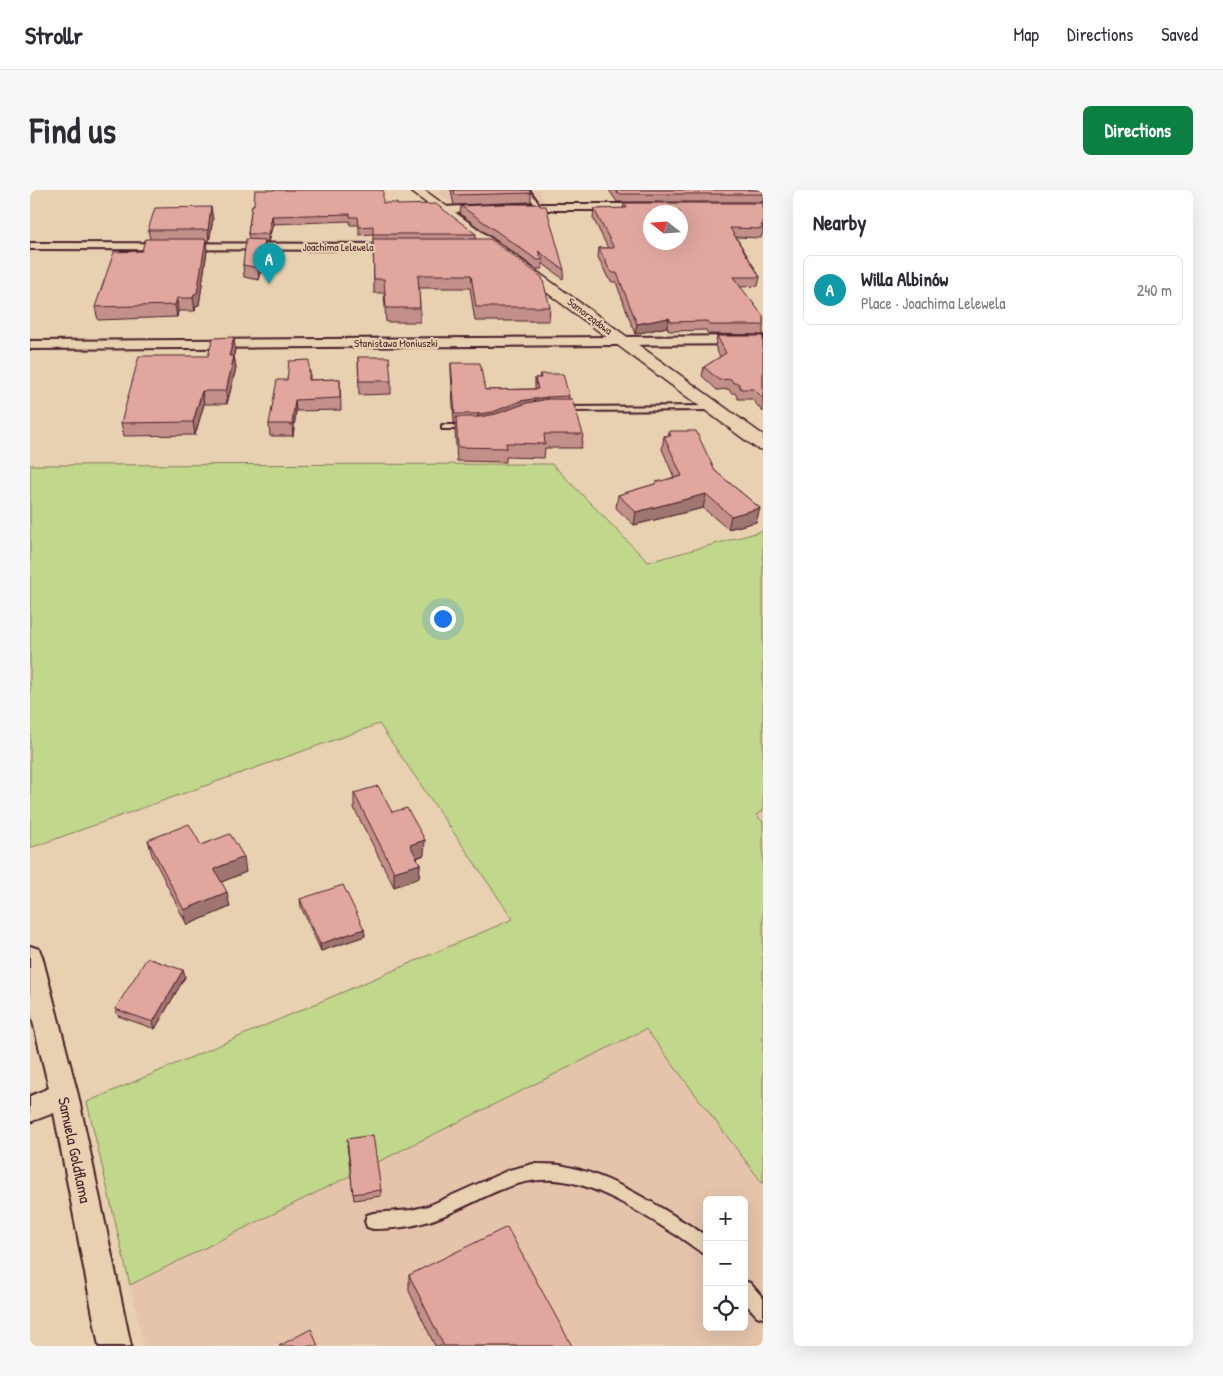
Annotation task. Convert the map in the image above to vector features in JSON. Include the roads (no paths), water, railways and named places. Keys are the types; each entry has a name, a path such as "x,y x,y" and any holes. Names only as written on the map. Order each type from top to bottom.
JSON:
{"street":[{"name":"Samorządowa","path":"416,190 763,444"},
{"path":"444,210 499,203 540,207 643,207"},
{"name":"Joachima Lelewela","path":"30,246 412,247"},
{"path":"470,247 496,247"},
{"name":"Stanisława Moniuszki","path":"30,345 763,340"},
{"name":"Samuela Goldflama","path":"30,956 64,1094 115,1346"},
{"path":"30,1109 64,1094"}],"lane":[{"path":"526,190 540,207"},
{"path":"272,270 275,247"},
{"path":"556,409 713,408"},
{"path":"445,427 478,427"},
{"path":"373,1221 392,1222 440,1211 510,1177 537,1170 586,1178 640,1204 703,1243"},
{"path":"748,1293 763,1310"}],"place":[{"name":"Willa Albinów","path":"269,284"}]}
